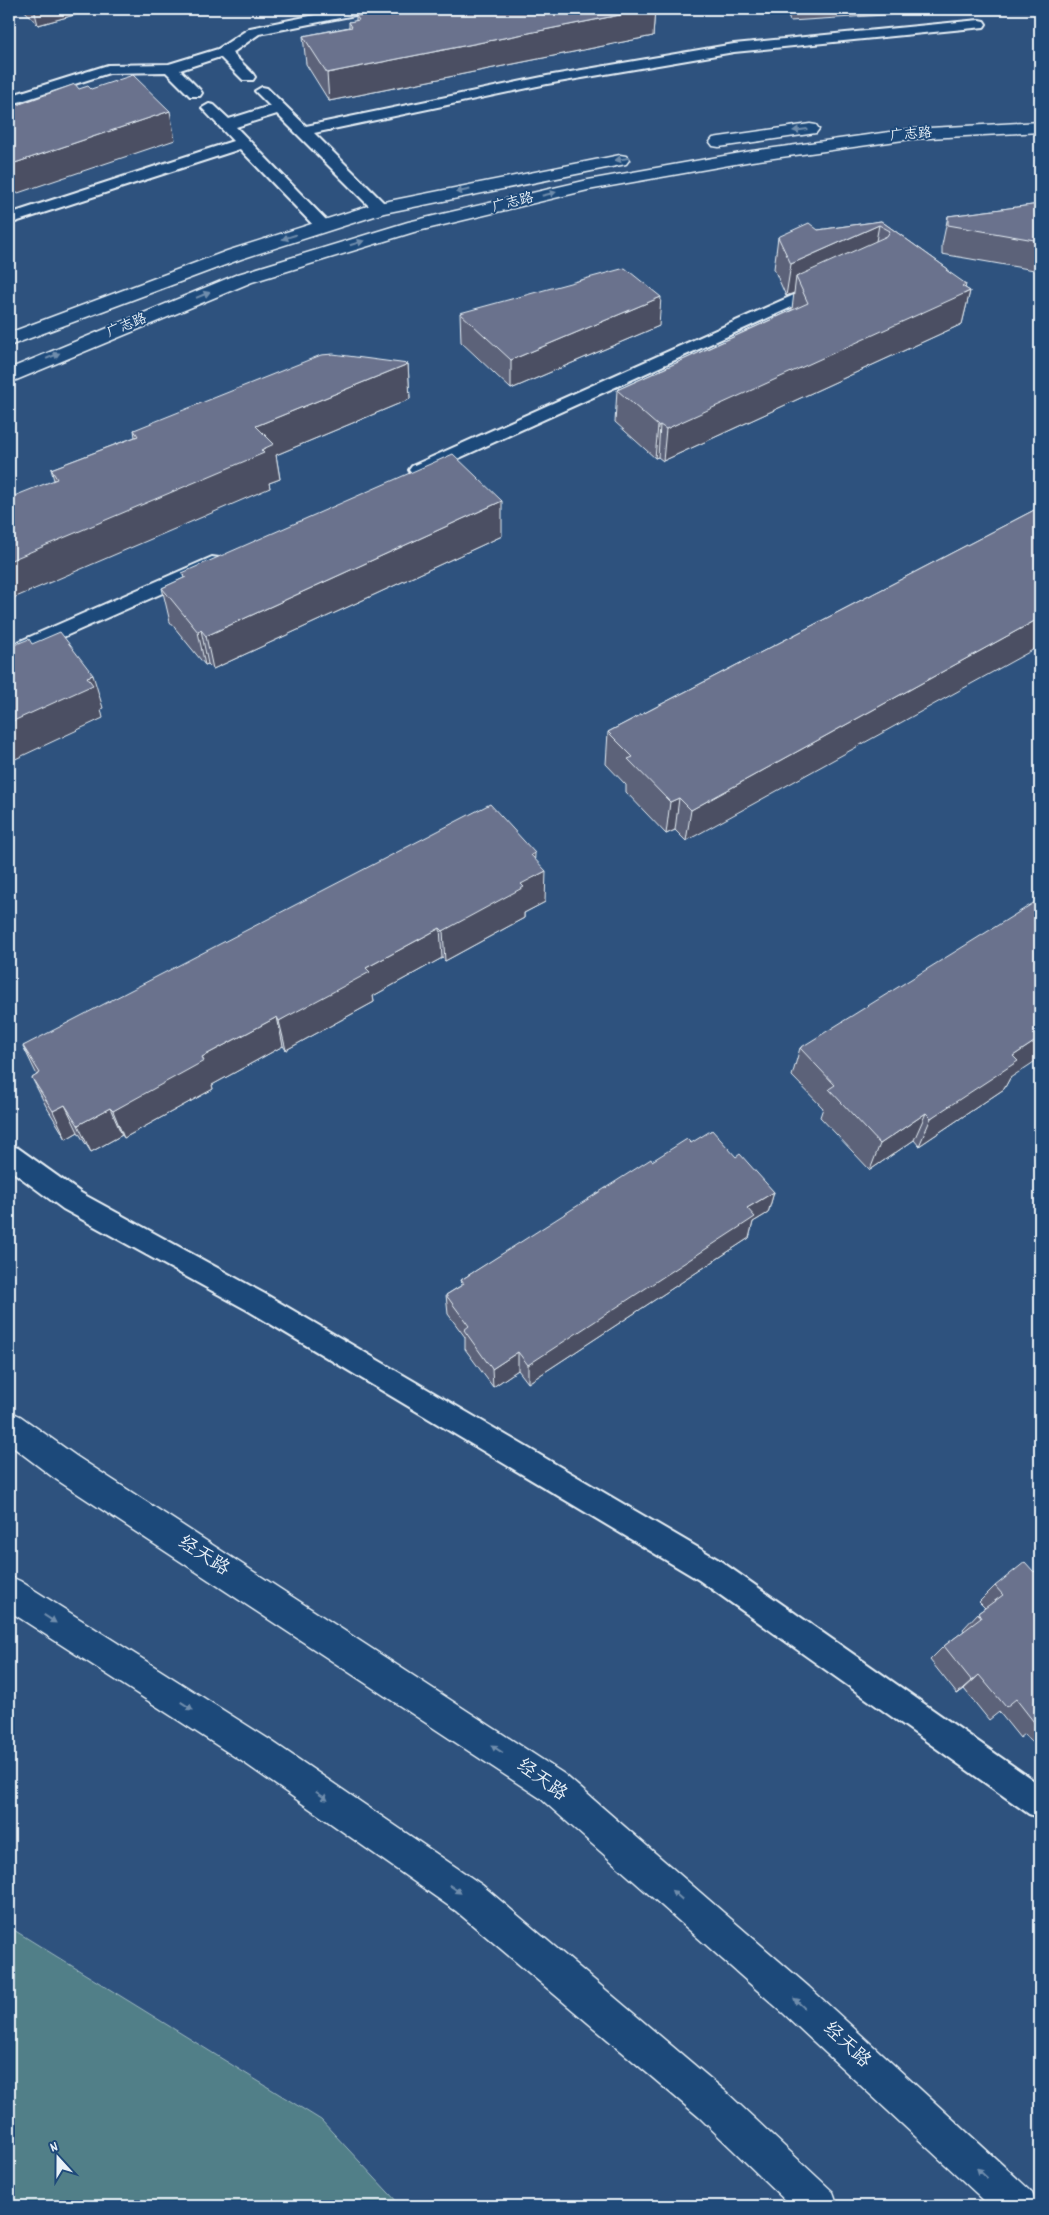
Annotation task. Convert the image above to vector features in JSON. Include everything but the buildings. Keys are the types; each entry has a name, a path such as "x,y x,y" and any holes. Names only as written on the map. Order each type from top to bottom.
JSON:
{"street":[{"name":"广志路","path":"861,123 910,117 1040,110"},
{"path":"704,145 761,135 831,127"},
{"name":"广志路","path":"9,377 47,359 245,278 408,228 588,184 752,156 911,134 1040,127"},
{"name":"广志路","path":"9,340 234,255 380,208 638,156"},
{"name":"经天路","path":"9,1426 65,1468 552,1786 796,2000 1018,2206"},
{"path":"9,1592 258,1752 469,1898 712,2104 819,2206"}],"lane":[{"path":"9,101 108,69 170,68 223,52 255,30 365,9"},
{"path":"302,131 546,80 734,48 979,24"},
{"path":"223,52 248,76"},
{"path":"170,68 195,93"},
{"path":"262,92 380,208"},
{"path":"209,108 323,226"},
{"path":"226,126 280,108"},
{"path":"9,219 244,143"},
{"path":"400,478 837,281"},
{"path":"9,654 227,556"},
{"path":"9,1155 72,1201 256,1302 709,1570 1040,1803"}],"green space":[{"path":"9,1927 321,2120 401,2206 9,2206"}]}
